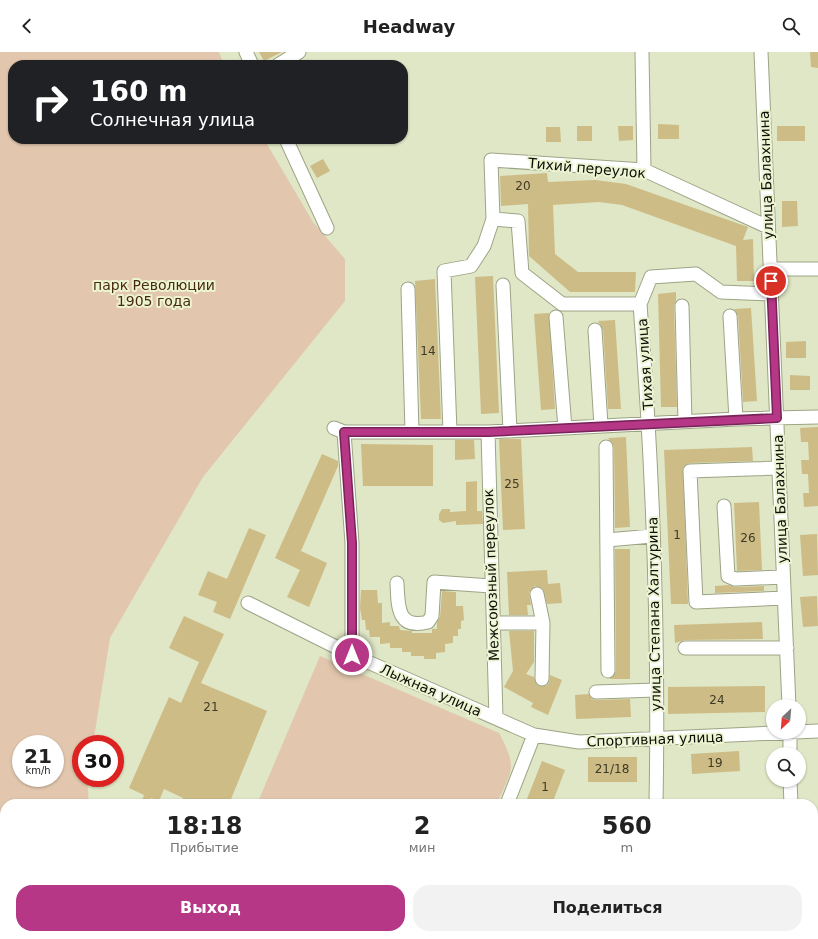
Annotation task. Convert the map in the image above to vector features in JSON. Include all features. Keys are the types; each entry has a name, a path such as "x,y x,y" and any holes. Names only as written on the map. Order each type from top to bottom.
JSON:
{"street":[{"path":"286,60 299,52"},
{"path":"642,52 644,170"},
{"name":"улица Балахнина","path":"761,52 789,699"},
{"path":"288,144 327,228"},
{"name":"Тихий переулок","path":"493,219 491,160 644,170 768,227"},
{"path":"450,432 444,272 471,266 484,246 493,219 518,221 522,273 562,304 640,304 651,277 696,274 720,292 771,294"},
{"path":"770,269 818,269"},
{"path":"504,285 510,431"},
{"path":"408,289 412,432"},
{"name":"Тихая улица","path":"640,304 650,424"},
{"path":"682,306 685,422"},
{"path":"730,316 736,419"},
{"path":"556,317 565,428"},
{"path":"595,330 601,426"},
{"path":"352,655 352,543 339,430 488,432 736,419 818,417"},
{"name":"улица Степана Халтурина","path":"650,424 657,738 656,799"},
{"name":"Межсоюзный переулок","path":"488,432 491,586 496,718"},
{"path":"606,447 608,671"},
{"path":"779,468 690,471 696,602 784,598"},
{"path":"724,506 728,576 735,579 783,577"},
{"path":"607,540 652,536"},
{"path":"397,583 398,611 404,620 412,624 428,622 432,616 434,582 491,586"},
{"path":"537,594 543,623 542,679"},
{"name":"Лыжная улица","path":"248,602 352,655 496,718"},
{"path":"493,623 543,623"},
{"path":"685,648 787,648"},
{"path":"596,692 656,690"},
{"name":"Спортивная улица","path":"496,718 534,735 579,742 766,733"},
{"name":"Спортивная улица","path":"806,731 818,731"},
{"path":"509,799 534,735"},
{"path":"790,787 790,799"}],"green space":[{"name":"парк Революции 1905 года","path":"0,52 219,52 222,60 8,60 8,144 267,144 313,222 345,259 345,301 203,477 110,638 94,735 72,735 72,787 88,787 89,799 0,799"},
{"path":"320,656 499,733 509,754 511,762 509,775 499,799 259,799"}],"building":[{"path":"259,52 282,52 266,60 263,60"},
{"path":"810,52 818,52 818,68 811,67"},
{"path":"658,124 679,125 679,139 658,139"},
{"path":"577,126 592,126 592,141 577,141"},
{"path":"618,126 633,126 633,140 619,141"},
{"path":"777,126 805,126 805,141 777,141"},
{"path":"546,127 560,127 561,142 546,142"},
{"path":"323,159 330,171 317,178 310,166"},
{"path":"547,173 548,182 595,180 626,184 748,227 743,240 753,239 754,281 737,281 736,246 622,205 599,202 553,205 555,254 578,272 636,272 635,292 570,292 529,256 528,204 501,206 500,176"},
{"path":"782,201 797,201 798,226 782,227"},
{"path":"493,276 499,413 481,414 475,277"},
{"path":"435,279 441,419 421,419 415,281"},
{"path":"676,292 676,301 674,306 677,407 661,407 658,294"},
{"path":"751,308 757,401 743,402 738,316 734,309"},
{"path":"549,313 555,409 541,410 534,314"},
{"path":"615,320 621,409 608,409 603,330 598,321"},
{"path":"806,341 806,358 786,358 786,342"},
{"path":"790,375 810,376 810,390 790,390"},
{"path":"818,427 818,506 804,507 803,493 809,493 808,474 802,474 801,460 809,460 808,442 801,442 800,428"},
{"path":"626,437 630,527 615,528 614,447 608,438"},
{"path":"499,439 521,439 525,529 503,530"},
{"path":"455,440 474,440 475,459 455,460"},
{"path":"361,444 433,445 433,486 363,486"},
{"path":"752,447 753,461 690,463 683,468 688,604 671,604 664,450"},
{"path":"322,454 338,461 338,466 301,551 327,563 309,607 287,597 300,570 275,558"},
{"path":"477,481 477,511 482,511 483,524 456,525 456,521 443,523 439,520 439,514 442,509 450,509 450,512 466,511 466,482"},
{"path":"759,502 762,570 737,571 734,503"},
{"path":"249,528 266,535 230,619 213,612 217,602 198,595 208,571 227,579"},
{"path":"817,534 818,575 803,576 800,535"},
{"path":"615,549 630,549 630,679 610,679 616,671"},
{"path":"547,570 548,584 560,583 562,603 547,604 543,589 535,586 529,592 531,605 527,605 528,615 509,615 507,572"},
{"path":"729,585 735,587 764,586 764,591 715,593 715,586"},
{"path":"361,590 377,590 378,603 382,603 382,623 390,622 390,626 399,626 400,630 412,631 412,633 432,633 432,629 437,629 437,622 440,617 442,591 456,592 456,606 463,606 464,620 461,621 461,629 458,629 458,636 453,636 453,643 445,644 445,652 436,653 436,659 424,659 424,656 411,656 411,652 402,652 402,648 390,648 390,643 380,644 380,637 370,637 369,630 366,630 365,620 362,620 360,608"},
{"path":"817,596 818,626 803,627 800,597"},
{"path":"184,616 224,634 201,683 267,711 231,799 182,799 164,789 160,799 143,799 144,795 129,788 169,697 181,703 199,662 169,648"},
{"path":"762,622 763,639 685,640 675,643 674,625"},
{"path":"509,631 534,631 534,662 526,674 534,677 538,686 546,686 549,683 550,675 562,680 548,715 531,707 533,703 504,687 513,671"},
{"path":"765,686 765,712 668,714 668,687"},
{"path":"589,694 592,699 596,700 630,699 631,717 576,719 575,695"},
{"path":"739,751 740,771 692,774 691,754"},
{"path":"588,757 637,757 637,782 588,782"},
{"path":"542,761 565,770 554,799 527,799"}],"route":[{"path":"352,655 352,543 344,432 488,432 777,418 771,281"}]}
